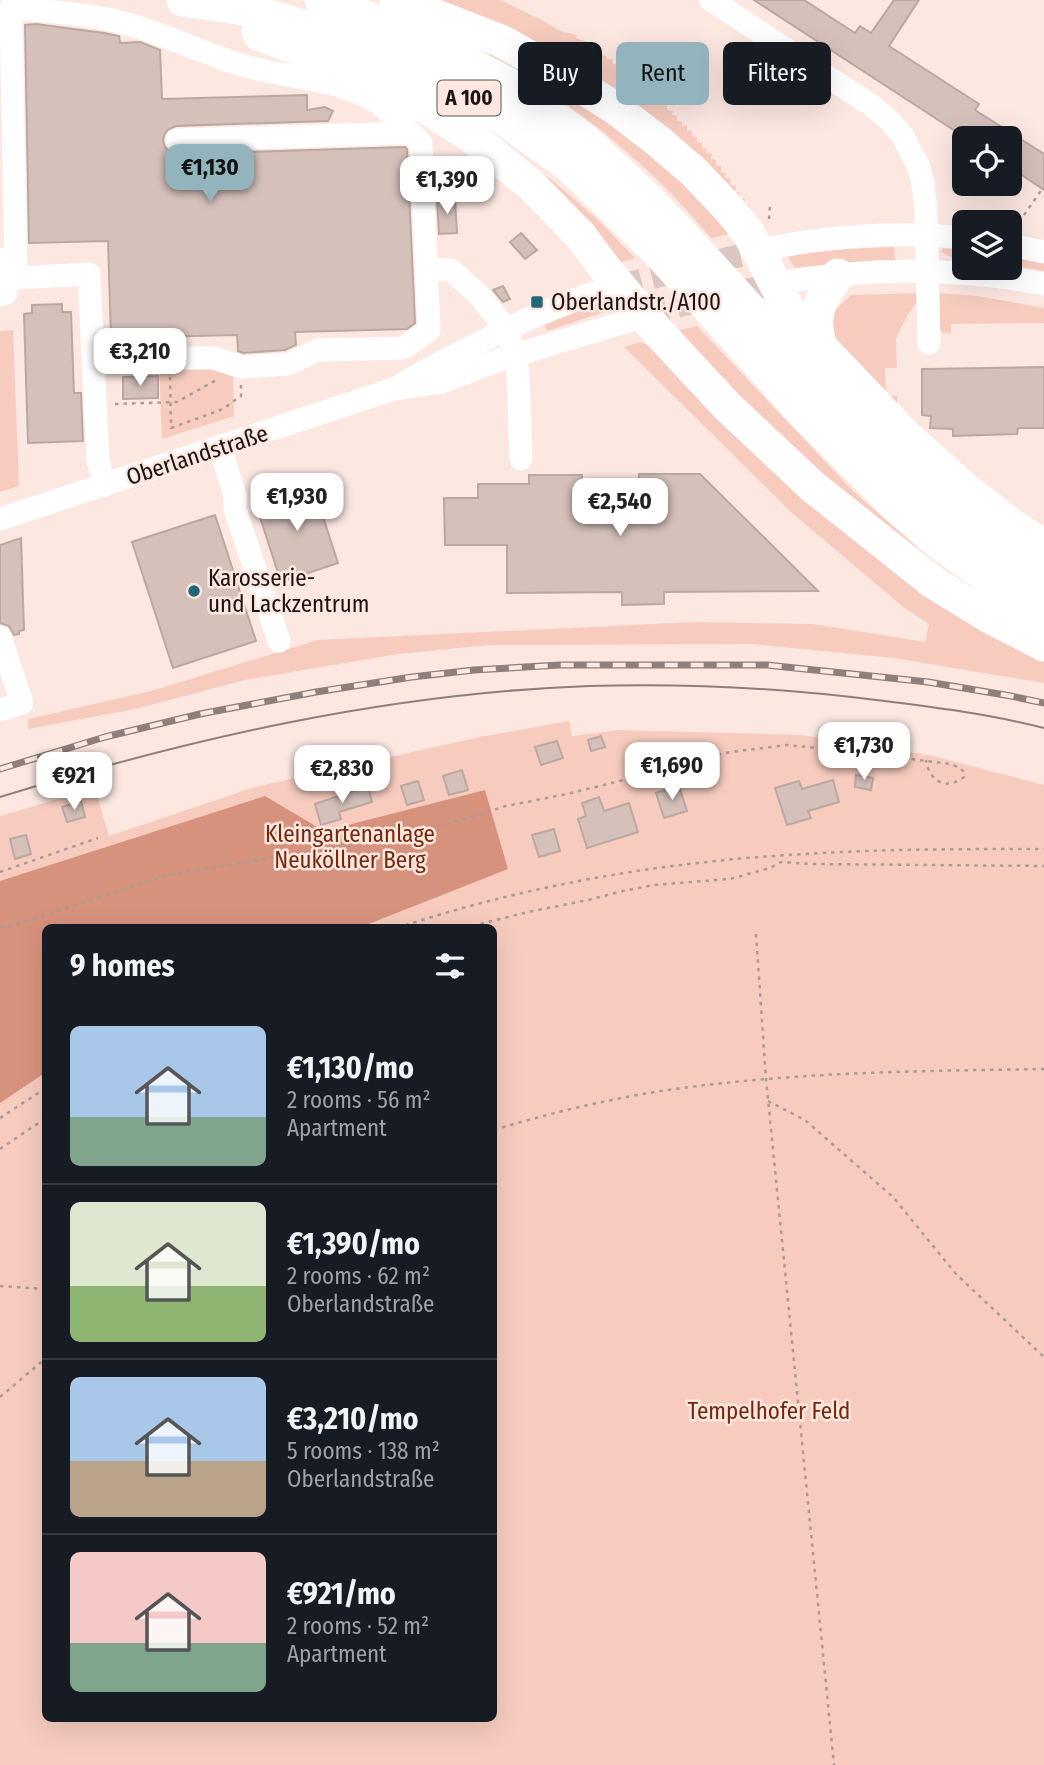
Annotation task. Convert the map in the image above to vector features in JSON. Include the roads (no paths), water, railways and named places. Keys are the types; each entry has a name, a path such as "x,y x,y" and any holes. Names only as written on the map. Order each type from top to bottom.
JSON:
{"highway":[{"name":"A 100","path":"183,0 243,9 342,37 408,65 498,115 568,165 657,251 806,416 893,503 940,544 1044,614"},
{"name":"A 100","path":"321,0 411,34 507,83 585,140 690,243 867,438 950,513 1044,581"},
{"path":"396,0 501,41 569,79 615,108 694,172 751,236 764,239 774,284 789,310 821,347 904,434 946,472 991,509 1044,546"},
{"path":"243,9 259,34 365,75 404,94 471,136 531,185 580,235 619,286 727,406 822,495 934,583 988,616 1044,645"},
{"path":"821,347 816,330 818,306 838,275"}],"street":[{"path":"711,0 871,104 902,135 918,165 926,204 929,343"},
{"path":"94,361 214,358 241,367 289,364 318,350 404,348 429,330 421,143 379,103 348,88 293,69 249,68 211,56 137,26 78,14 11,8 16,278 89,274 98,461 105,485"},
{"path":"0,35 6,293 0,295"},
{"path":"177,140 410,133"},
{"path":"764,239 785,245 818,240 893,236 952,237"},
{"path":"1022,247 1044,252"},
{"path":"426,269 451,270 479,295 506,329 516,355 522,459"},
{"path":"774,284 838,275 928,271 985,274 1044,284"},
{"name":"Oberlandstraße","path":"394,390 435,364 506,329 592,293 619,286"},
{"name":"Oberlandstraße","path":"0,519 394,390 442,382 516,355 645,316"},
{"path":"220,447 235,495 235,509 279,641"},
{"path":"0,637 22,703 0,710"}],"tunnel":[{"path":"619,286 758,251"},
{"path":"645,316 774,284"}],"tram line":[{"path":"0,797 144,756 291,722 439,698 514,690 625,685 769,690 939,708 1044,728"}],"railway":[{"path":"0,769 105,737 200,714 316,692 474,670 560,665 767,665 928,682 1044,703"}],"place":[{"name":"Oberlandstr./A100","path":"537,302"},
{"name":"Karosserie- und Lackzentrum","path":"194,591"}],"park label":[{"name":"Kleingartenanlage Neuköllner Berg","path":"350,847"},
{"name":"Tempelhofer Feld","path":"769,1411"}]}
